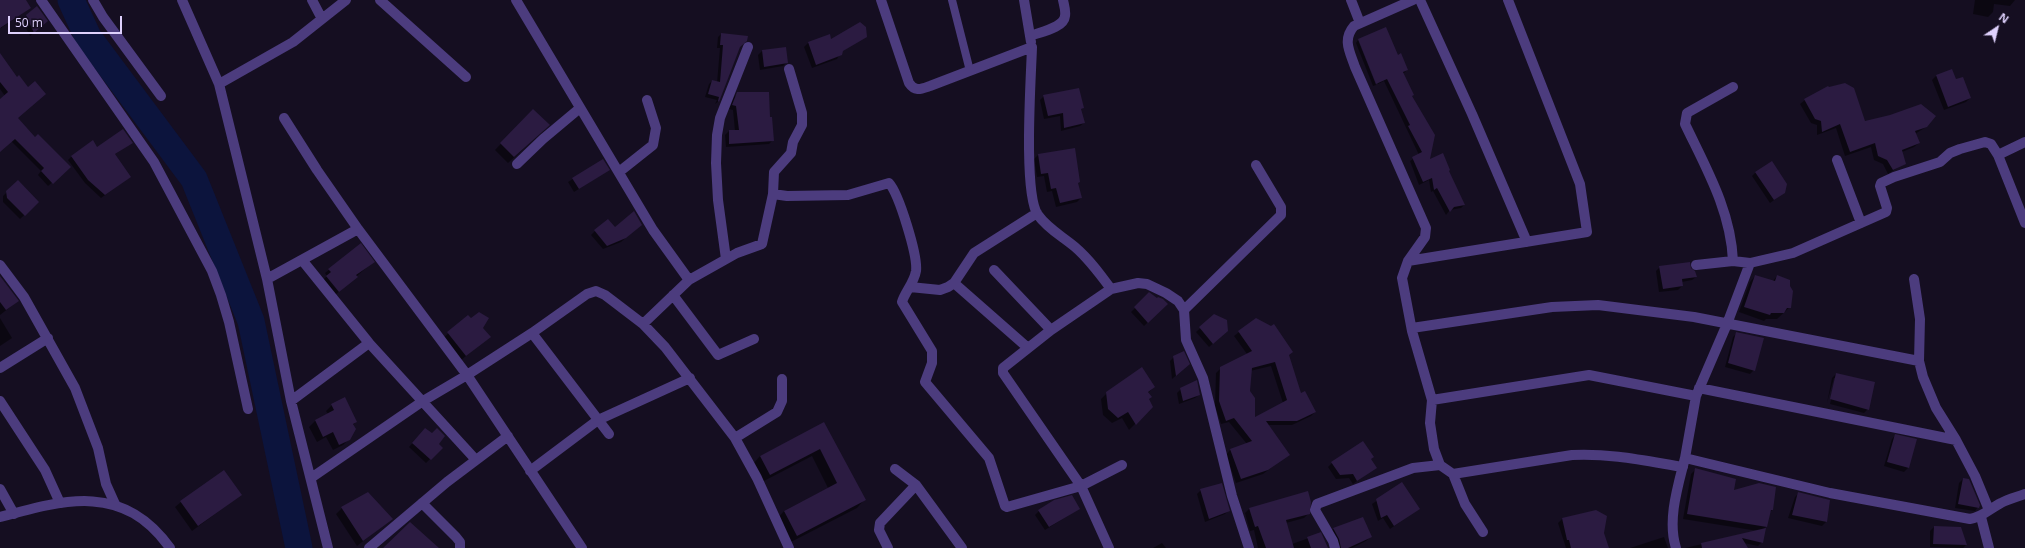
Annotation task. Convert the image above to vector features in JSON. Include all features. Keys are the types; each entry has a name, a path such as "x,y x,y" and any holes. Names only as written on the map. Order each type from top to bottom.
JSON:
{"street":[{"path":"41,0 154,162 198,244 221,295 248,409"},
{"path":"93,0 103,17 161,96"},
{"path":"182,0 219,84 267,279 290,401 328,548"},
{"path":"312,0 322,19"},
{"path":"219,84 293,42 346,0"},
{"path":"380,0 466,77"},
{"path":"516,0 620,172 653,230 689,280"},
{"path":"881,0 911,87 918,90 1032,48"},
{"path":"1024,0 1032,48 1029,142 1032,191 1037,213 1048,227 1076,248 1093,265 1111,289"},
{"path":"1030,36 1064,21 1066,15 1063,0"},
{"path":"1351,0 1360,23"},
{"path":"1413,0 1354,26 1349,32 1347,43 1355,67 1426,228 1425,237 1408,261 1402,278 1412,331 1432,400 1430,424 1434,449 1440,465 1453,474 1465,504 1483,532"},
{"path":"1420,0 1472,114 1527,242"},
{"path":"1408,261 1587,232 1580,184 1508,0"},
{"path":"727,259 717,185 717,135 720,118 748,47"},
{"path":"643,324 689,280 738,253 762,244 772,194 774,172 791,153 793,142 802,125 802,113 789,69"},
{"path":"1733,87 1687,113 1685,124 1722,204 1733,241 1734,261"},
{"path":"620,172 653,145 656,128 647,100"},
{"path":"518,164 543,139 580,108"},
{"path":"284,118 317,170 358,229 467,375 582,548"},
{"path":"1696,264 1734,261 1750,263 1793,253 1886,212 1887,208 1880,186 1881,183 1894,177 1940,162 1950,153 1985,142 1991,144 1998,155 2025,223"},
{"path":"1998,155 2025,142"},
{"path":"1837,160 1861,223"},
{"path":"1184,310 1281,215 1281,207 1256,166"},
{"path":"772,194 787,196 848,195 890,183 910,234 914,251 916,271 902,302 932,351 933,357 925,382 989,458 1005,506 1007,507 1081,486 1122,465"},
{"path":"910,287 940,290 954,283 974,254 1037,213"},
{"path":"267,279 358,229"},
{"path":"302,260 369,343 476,460"},
{"path":"1676,548 1672,537 1673,516 1697,392 1727,324 1750,263"},
{"path":"0,265 24,297 48,338 80,400 98,448 106,484 115,504"},
{"path":"994,270 1051,330"},
{"path":"1914,279 1920,319 1919,361 1936,408 1956,440 1989,510"},
{"path":"954,283 1028,348"},
{"path":"1109,548 1081,486 1002,371 1004,366 1051,330 1111,289 1138,283 1147,284 1166,293 1178,301 1184,310 1186,340 1204,378 1232,496 1249,548"},
{"path":"311,478 423,401 467,375 532,333 587,294 596,291 605,295 643,324 665,347 736,438 757,478 789,548"},
{"path":"673,295 718,354 754,339"},
{"path":"1412,328 1552,308 1598,305 1676,314 1919,361"},
{"path":"532,333 608,434"},
{"path":"0,368 48,338"},
{"path":"290,401 369,343"},
{"path":"1432,400 1589,375 1697,392 1956,440"},
{"path":"530,471 598,420 690,378"},
{"path":"736,438 777,412 782,401 782,379"},
{"path":"0,401 44,470 60,502"},
{"path":"369,548 422,503 508,436"},
{"path":"1453,474 1572,455 1590,454 1616,456 1684,463 1830,493 1970,519 1981,517 1989,510 2025,494"},
{"path":"1335,548 1334,541 1315,510 1317,504 1413,468 1440,465"},
{"path":"895,469 916,485 962,548"},
{"path":"888,548 879,530 880,523 916,485"},
{"path":"0,489 14,514"},
{"path":"0,517 60,502 98,501 115,504 135,514 149,524 170,548"},
{"path":"422,503 456,537 460,542 460,548"},
{"path":"1981,517 1990,548"}],"lane":[{"path":"952,0 970,71"}],"building":[{"path":"0,0 26,0 31,8 0,28"},
{"path":"37,6 48,21 34,33 26,15"},
{"path":"860,22 866,27 867,37 843,51 842,55 816,65 808,42 830,34 831,39"},
{"path":"1386,27 1398,55 1401,53 1408,70 1403,72 1414,95 1412,96 1435,135 1430,159 1443,153 1450,170 1449,171 1465,205 1454,207 1450,212 1437,188 1434,190 1432,178 1423,182 1412,157 1422,152 1408,126 1410,125 1387,79 1376,84 1358,39"},
{"path":"721,33 748,36 747,41 740,47 719,102 719,97 708,94 712,80 720,82 723,45 720,45"},
{"path":"786,47 788,63 764,67 762,50"},
{"path":"0,53 17,77 19,75 28,87 35,81 46,94 18,118 35,137 38,134 71,167 53,184 41,171 44,168 15,139 0,152 0,99 8,92 0,82"},
{"path":"1952,69 1956,79 1963,77 1971,98 1948,107 1936,75"},
{"path":"1845,83 1854,88 1865,121 1890,115 1921,104 1936,116 1927,127 1915,131 1920,143 1902,150 1906,164 1893,170 1887,160 1878,156 1875,143 1850,152 1840,124 1822,132 1821,121 1815,119 1804,99 1828,86"},
{"path":"1079,88 1084,108 1081,109 1085,123 1064,128 1063,113 1048,116 1043,95"},
{"path":"737,92 769,92 770,117 772,117 774,141 729,144 729,130 739,130 736,106 732,105"},
{"path":"533,109 550,125 514,157 500,143"},
{"path":"123,129 133,143 115,154 131,177 105,195 88,180 71,156 93,140 97,147"},
{"path":"1075,148 1080,182 1078,183 1082,198 1060,203 1056,188 1051,189 1048,173 1041,174 1038,154"},
{"path":"603,159 610,170 579,189 572,178"},
{"path":"1772,161 1787,184 1785,193 1774,200 1755,172"},
{"path":"18,180 39,202 25,216 7,198 6,191"},
{"path":"634,211 642,225 626,238 607,246 594,230 608,219 615,227"},
{"path":"361,243 375,262 356,275 358,277 339,292 326,276 331,272 328,269"},
{"path":"1690,262 1691,268 1695,271 1697,277 1682,279 1683,286 1663,289 1659,266"},
{"path":"1755,275 1775,281 1777,275 1790,280 1790,286 1793,291 1791,308 1787,308 1784,313 1771,313 1770,315 1744,307"},
{"path":"0,276 19,301 6,310 0,302"},
{"path":"1149,292 1157,298 1163,299 1168,304 1148,323 1134,307"},
{"path":"479,312 489,318 483,328 491,337 466,356 447,332 468,315 471,318"},
{"path":"1214,314 1227,320 1228,331 1213,344 1199,327"},
{"path":"1256,318 1271,326 1274,324 1293,352 1289,355 1301,393 1305,391 1316,412 1297,421 1266,421 1290,455 1268,470 1241,479 1230,449 1252,441 1234,418 1226,421 1219,401 1220,367 1252,351 1238,331","holes":["1275,362 1287,400 1255,417 1255,398 1250,391 1252,368"]},
{"path":"1736,332 1764,338 1755,371 1728,363"},
{"path":"1184,351 1190,364 1176,376 1173,356"},
{"path":"1142,367 1155,387 1148,392 1152,397 1149,399 1153,407 1136,425 1128,412 1118,418 1108,409 1106,392"},
{"path":"1836,373 1875,382 1869,410 1830,399"},
{"path":"1197,380 1200,395 1183,401 1180,388"},
{"path":"345,397 357,422 353,424 356,429 350,440 339,445 333,432 323,437 315,420 334,410 331,404"},
{"path":"824,422 866,500 797,536 784,511 837,483 820,449 770,475 760,456"},
{"path":"425,428 432,433 437,428 445,436 439,444 443,448 431,460 412,443"},
{"path":"1895,434 1917,439 1909,468 1887,462"},
{"path":"1363,441 1374,457 1371,459 1377,468 1357,481 1353,474 1340,475 1331,462"},
{"path":"1695,468 1736,479 1734,490 1759,483 1776,487 1773,510 1771,510 1767,527 1687,514"},
{"path":"224,470 242,495 198,526 180,501"},
{"path":"1963,478 1969,479 1980,505 1979,508 1958,504"},
{"path":"1402,482 1420,509 1394,526 1387,515 1381,518 1376,499"},
{"path":"1222,483 1230,511 1209,519 1200,489"},
{"path":"1308,491 1311,502 1310,514 1286,520 1294,548 1266,548 1258,526 1255,527 1249,508"},
{"path":"368,492 393,519 363,541 341,507"},
{"path":"1798,492 1830,500 1827,522 1792,515"},
{"path":"1072,495 1080,509 1049,527 1038,510 1054,500"},
{"path":"1596,510 1607,516 1604,533 1609,548 1571,548 1569,540 1567,540 1562,518"},
{"path":"1363,517 1372,537 1348,548 1341,548 1339,539 1333,528"},
{"path":"410,522 439,548 383,548"},
{"path":"1934,526 1961,527 1967,545 1933,544"},
{"path":"1766,528 1763,543 1742,538 1748,548 1702,548 1701,543"},
{"path":"1321,532 1328,548 1311,548 1307,537"}],"waterway":[{"path":"71,0 88,37 194,179 251,321 299,548"}]}
